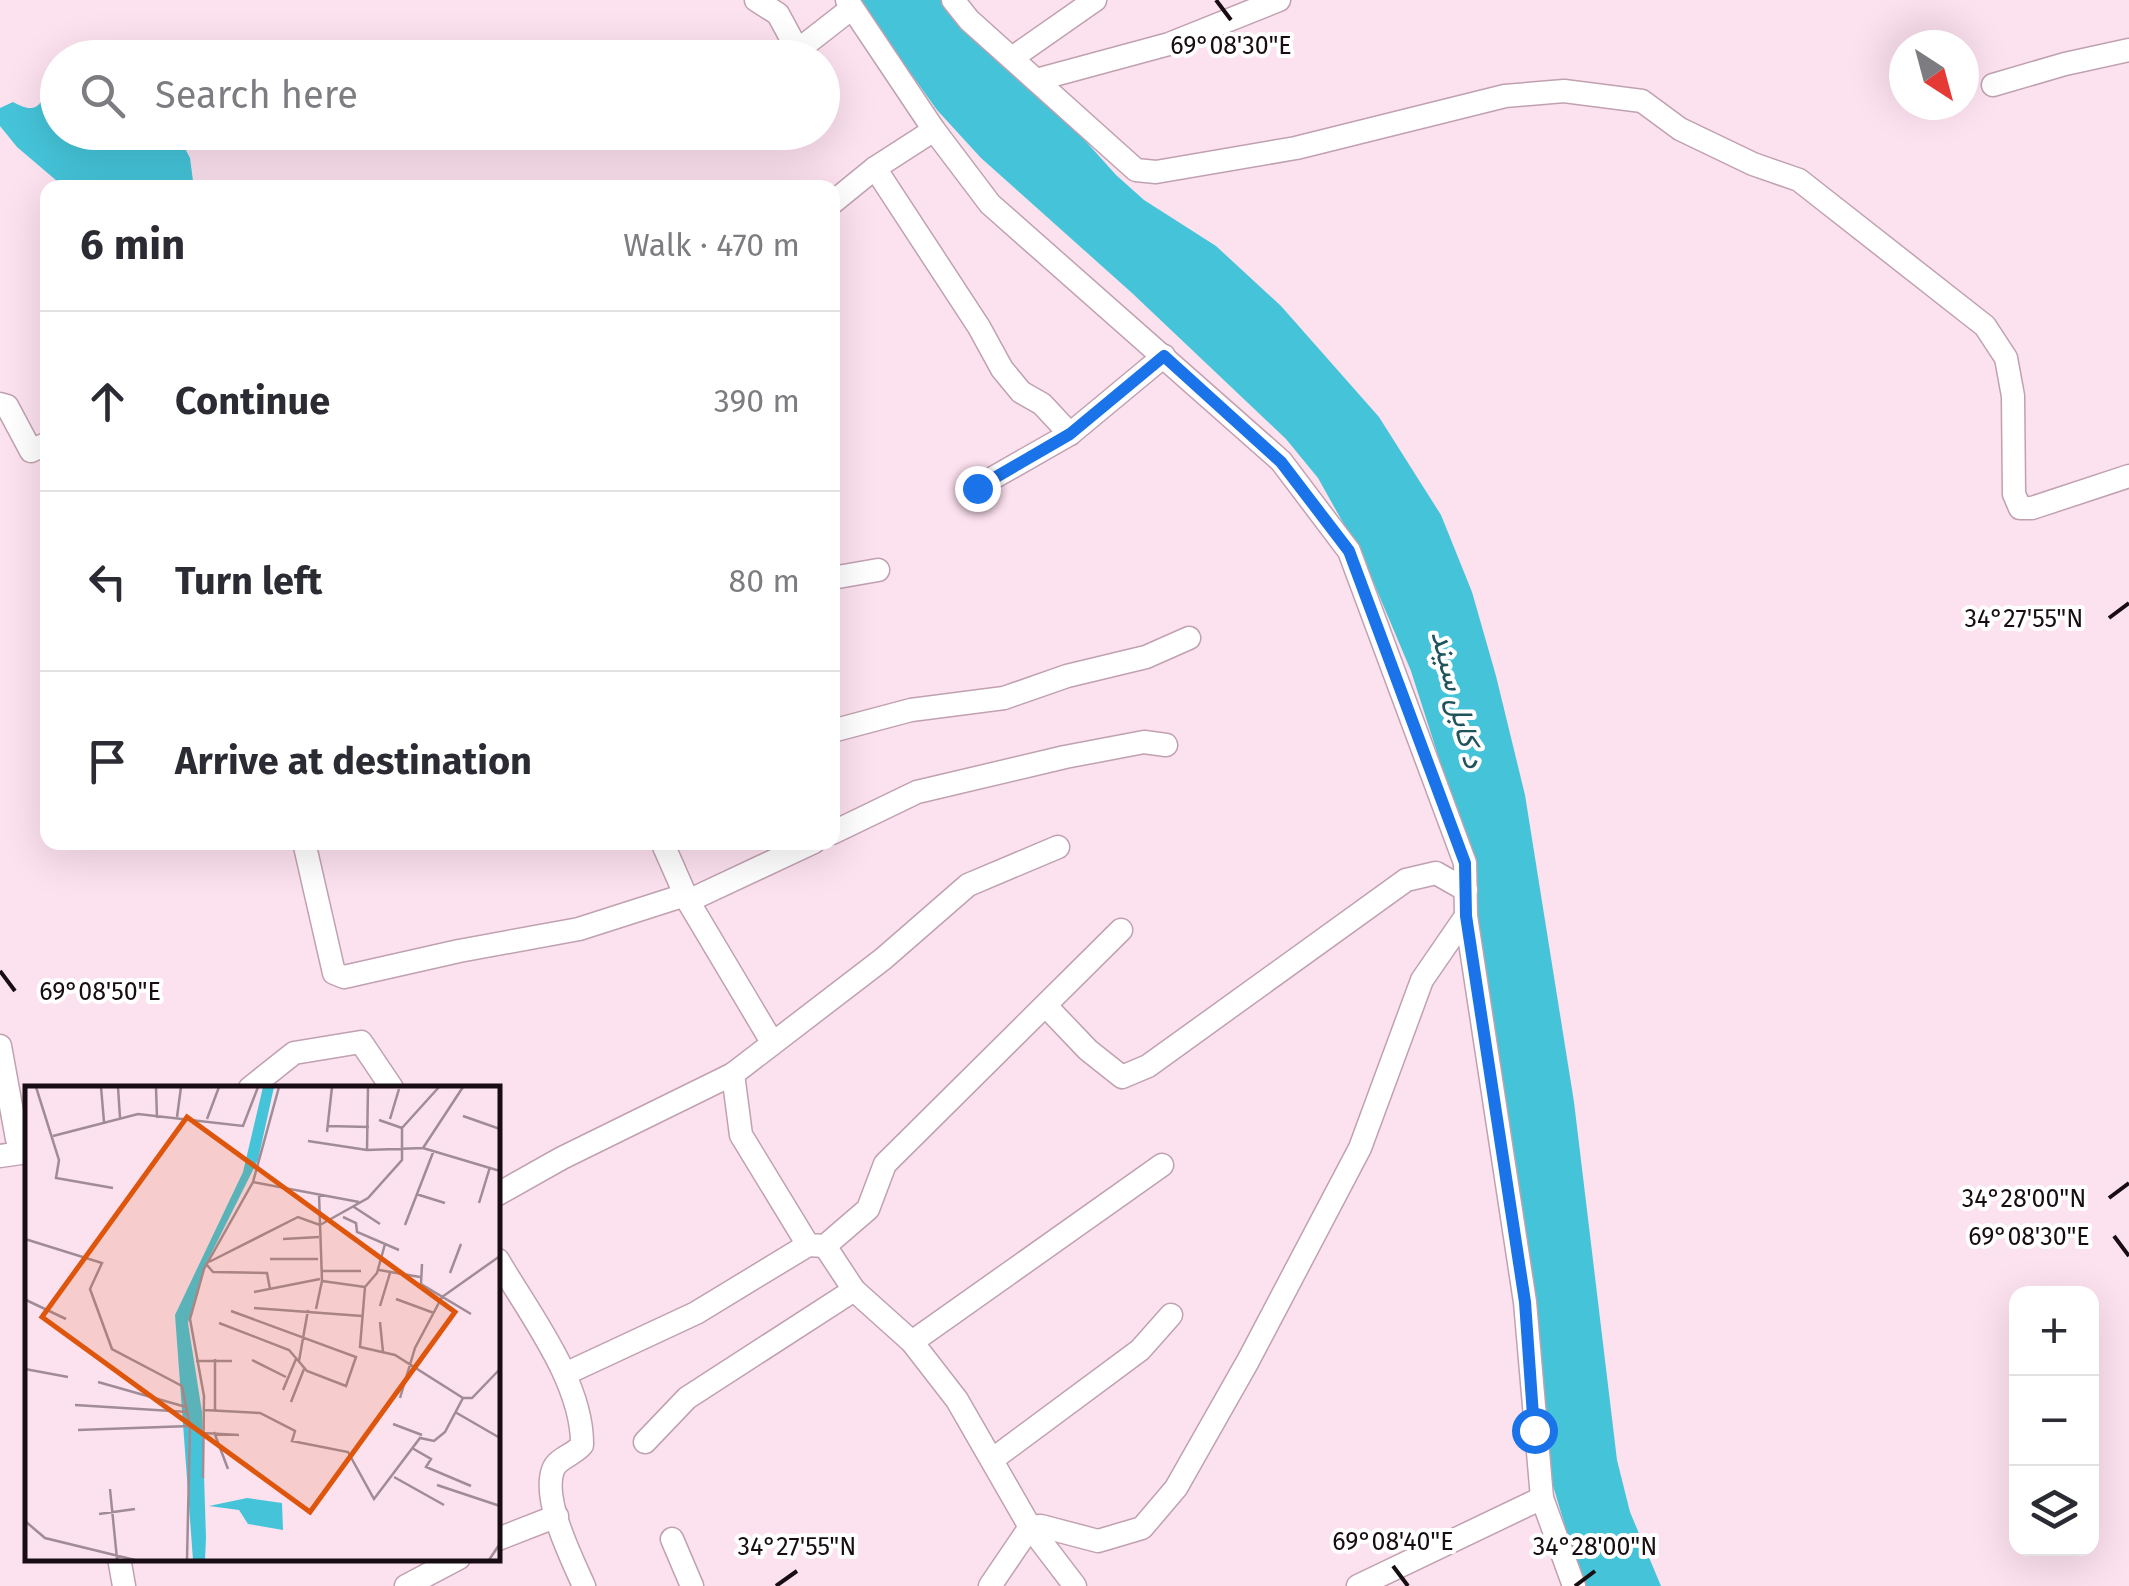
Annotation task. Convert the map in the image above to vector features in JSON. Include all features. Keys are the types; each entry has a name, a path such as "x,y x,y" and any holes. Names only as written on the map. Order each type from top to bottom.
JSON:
{"street":[{"path":"756,0 778,14 788,40"},
{"path":"953,0 969,20 1136,170 1156,172 1296,148 1505,96 1564,91 1642,101 1680,129 1754,164 1799,180 1985,326 2006,358 2013,396 2014,494 2020,508 2032,508 2129,476"},
{"path":"1012,58 1094,0"},
{"path":"1036,80 1168,44 1279,0"},
{"path":"809,40 850,4 934,130 990,204 1281,462 1349,551 1465,863 1466,916 1525,1302 1542,1498 1574,1586"},
{"path":"1994,84 2129,50"},
{"path":"840,196 875,168 934,130"},
{"path":"875,168 979,327 1002,370 1070,434"},
{"path":"977,488 1070,434 1164,356"},
{"path":"0,404 7,406 31,452 40,448"},
{"path":"840,577 878,570"},
{"path":"840,729 911,710 1004,698 1067,676 1146,657 1188,638"},
{"path":"840,830 917,792 1066,757 1144,742 1166,744"},
{"path":"500,1193 733,1074 882,959 968,885 1058,847"},
{"path":"306,850 327,951 334,973 344,977 579,929 682,896 688,901"},
{"path":"666,850 688,901 772,1042"},
{"path":"688,901 797,850"},
{"path":"1046,1006 1088,1050 1122,1077 1148,1066 1406,880 1436,872 1466,890"},
{"path":"1030,1526 1098,1542 1142,1528 1176,1488 1360,1148 1422,980 1466,916"},
{"path":"565,1374 696,1312 816,1246 868,1209 885,1164 1121,930"},
{"path":"253,1086 294,1053 361,1042 391,1086"},
{"path":"0,1046 18,1139 25,1149"},
{"path":"733,1074 741,1135 816,1246 854,1290 912,1342 957,1400 1030,1526 1075,1586"},
{"path":"0,1156 25,1152"},
{"path":"912,1342 1162,1165"},
{"path":"500,1263 565,1374 578,1414 582,1445 576,1453 558,1462 552,1472 558,1516 584,1586"},
{"path":"646,1442 687,1398 854,1290"},
{"path":"993,1459 1140,1350 1171,1315"},
{"path":"1358,1586 1542,1498"},
{"path":"500,1538 558,1516"},
{"path":"990,1586 1030,1526"},
{"path":"672,1539 692,1586"},
{"path":"120,1561 124,1586"},
{"path":"406,1586 452,1561"}],"water":[{"name":"د کابل سيند","path":"858,0 942,0 1064,117 1116,175 1144,200 1216,246 1281,306 1379,417 1441,515 1472,592 1525,795 1574,1102 1617,1460 1630,1512 1661,1586 1583,1586 1548,1469 1468,849 1411,671 1365,562 1318,478 1286,439 1132,293 981,158 937,110"},
{"path":"13,102 29,108 38,105 40,150 186,150 193,180 56,180 17,147 0,126 0,108"}],"route":[{"path":"977,488 1070,434 1164,356 1281,462 1349,551 1465,863 1466,916 1525,1302 1534,1430"}]}
